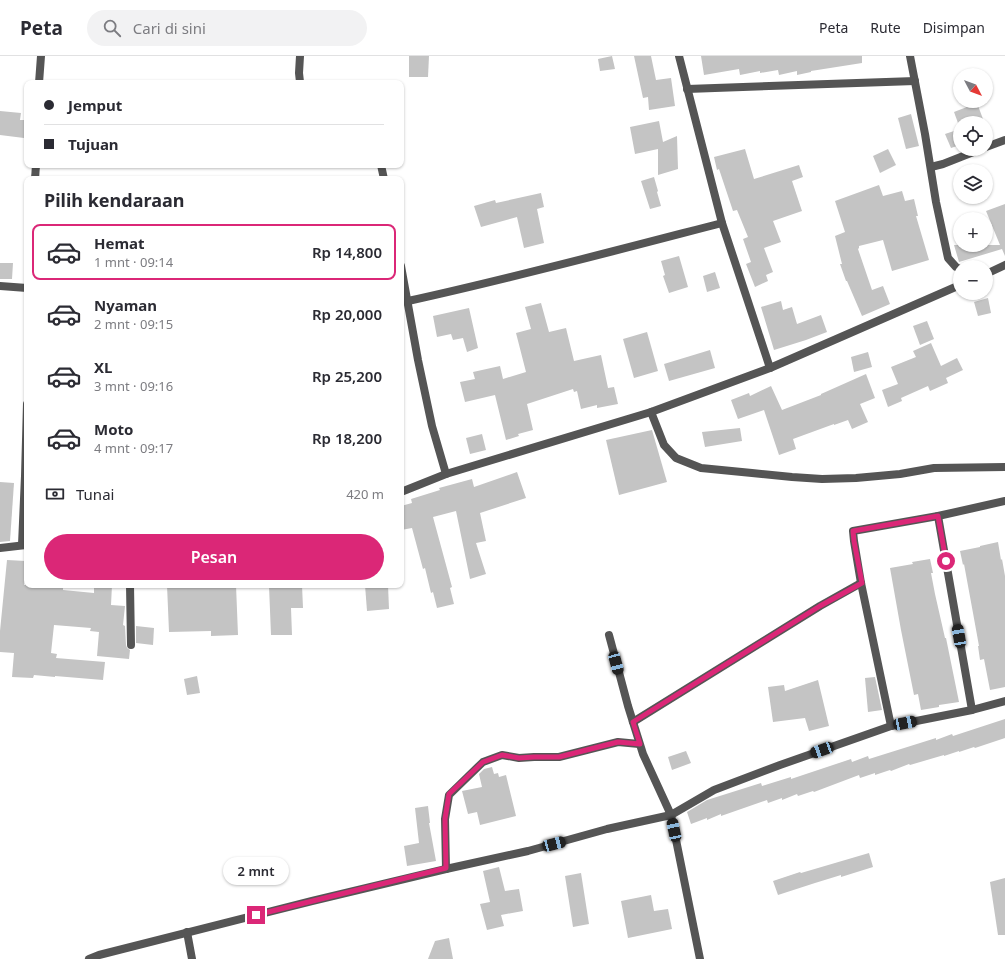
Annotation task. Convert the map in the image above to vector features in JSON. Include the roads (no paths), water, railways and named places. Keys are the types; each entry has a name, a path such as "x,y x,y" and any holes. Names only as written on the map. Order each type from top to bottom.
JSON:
{"street":[{"path":"40,80 41,56"},
{"path":"300,56 300,80"},
{"path":"679,56 722,223 770,368"},
{"path":"910,56 931,167 936,202 948,258 953,264"},
{"path":"687,89 915,80"},
{"path":"993,144 1005,140"},
{"path":"931,167 963,156"},
{"path":"408,301 470,288 722,223"},
{"path":"993,271 1005,265"},
{"path":"404,281 418,360 432,426 446,474"},
{"path":"0,286 24,288"},
{"path":"404,491 446,474 651,412 770,368 953,288"},
{"path":"651,412 664,445 676,458 701,468 822,479 900,474 934,468 1005,468"},
{"path":"891,726 853,531 938,516 1005,501"},
{"path":"938,516 972,710"},
{"path":"0,548 24,545"},
{"path":"633,722 820,606 862,583"},
{"path":"130,588 130,645"},
{"path":"609,635 643,754 671,815 700,959"},
{"path":"89,959 99,955 187,932 312,901 446,868 528,851 607,829 671,815 714,790 891,726 1005,702"},
{"path":"446,868 445,819 449,794 483,762 502,755 519,758 559,757 618,742 640,744"},
{"path":"187,932 192,959"}]}
